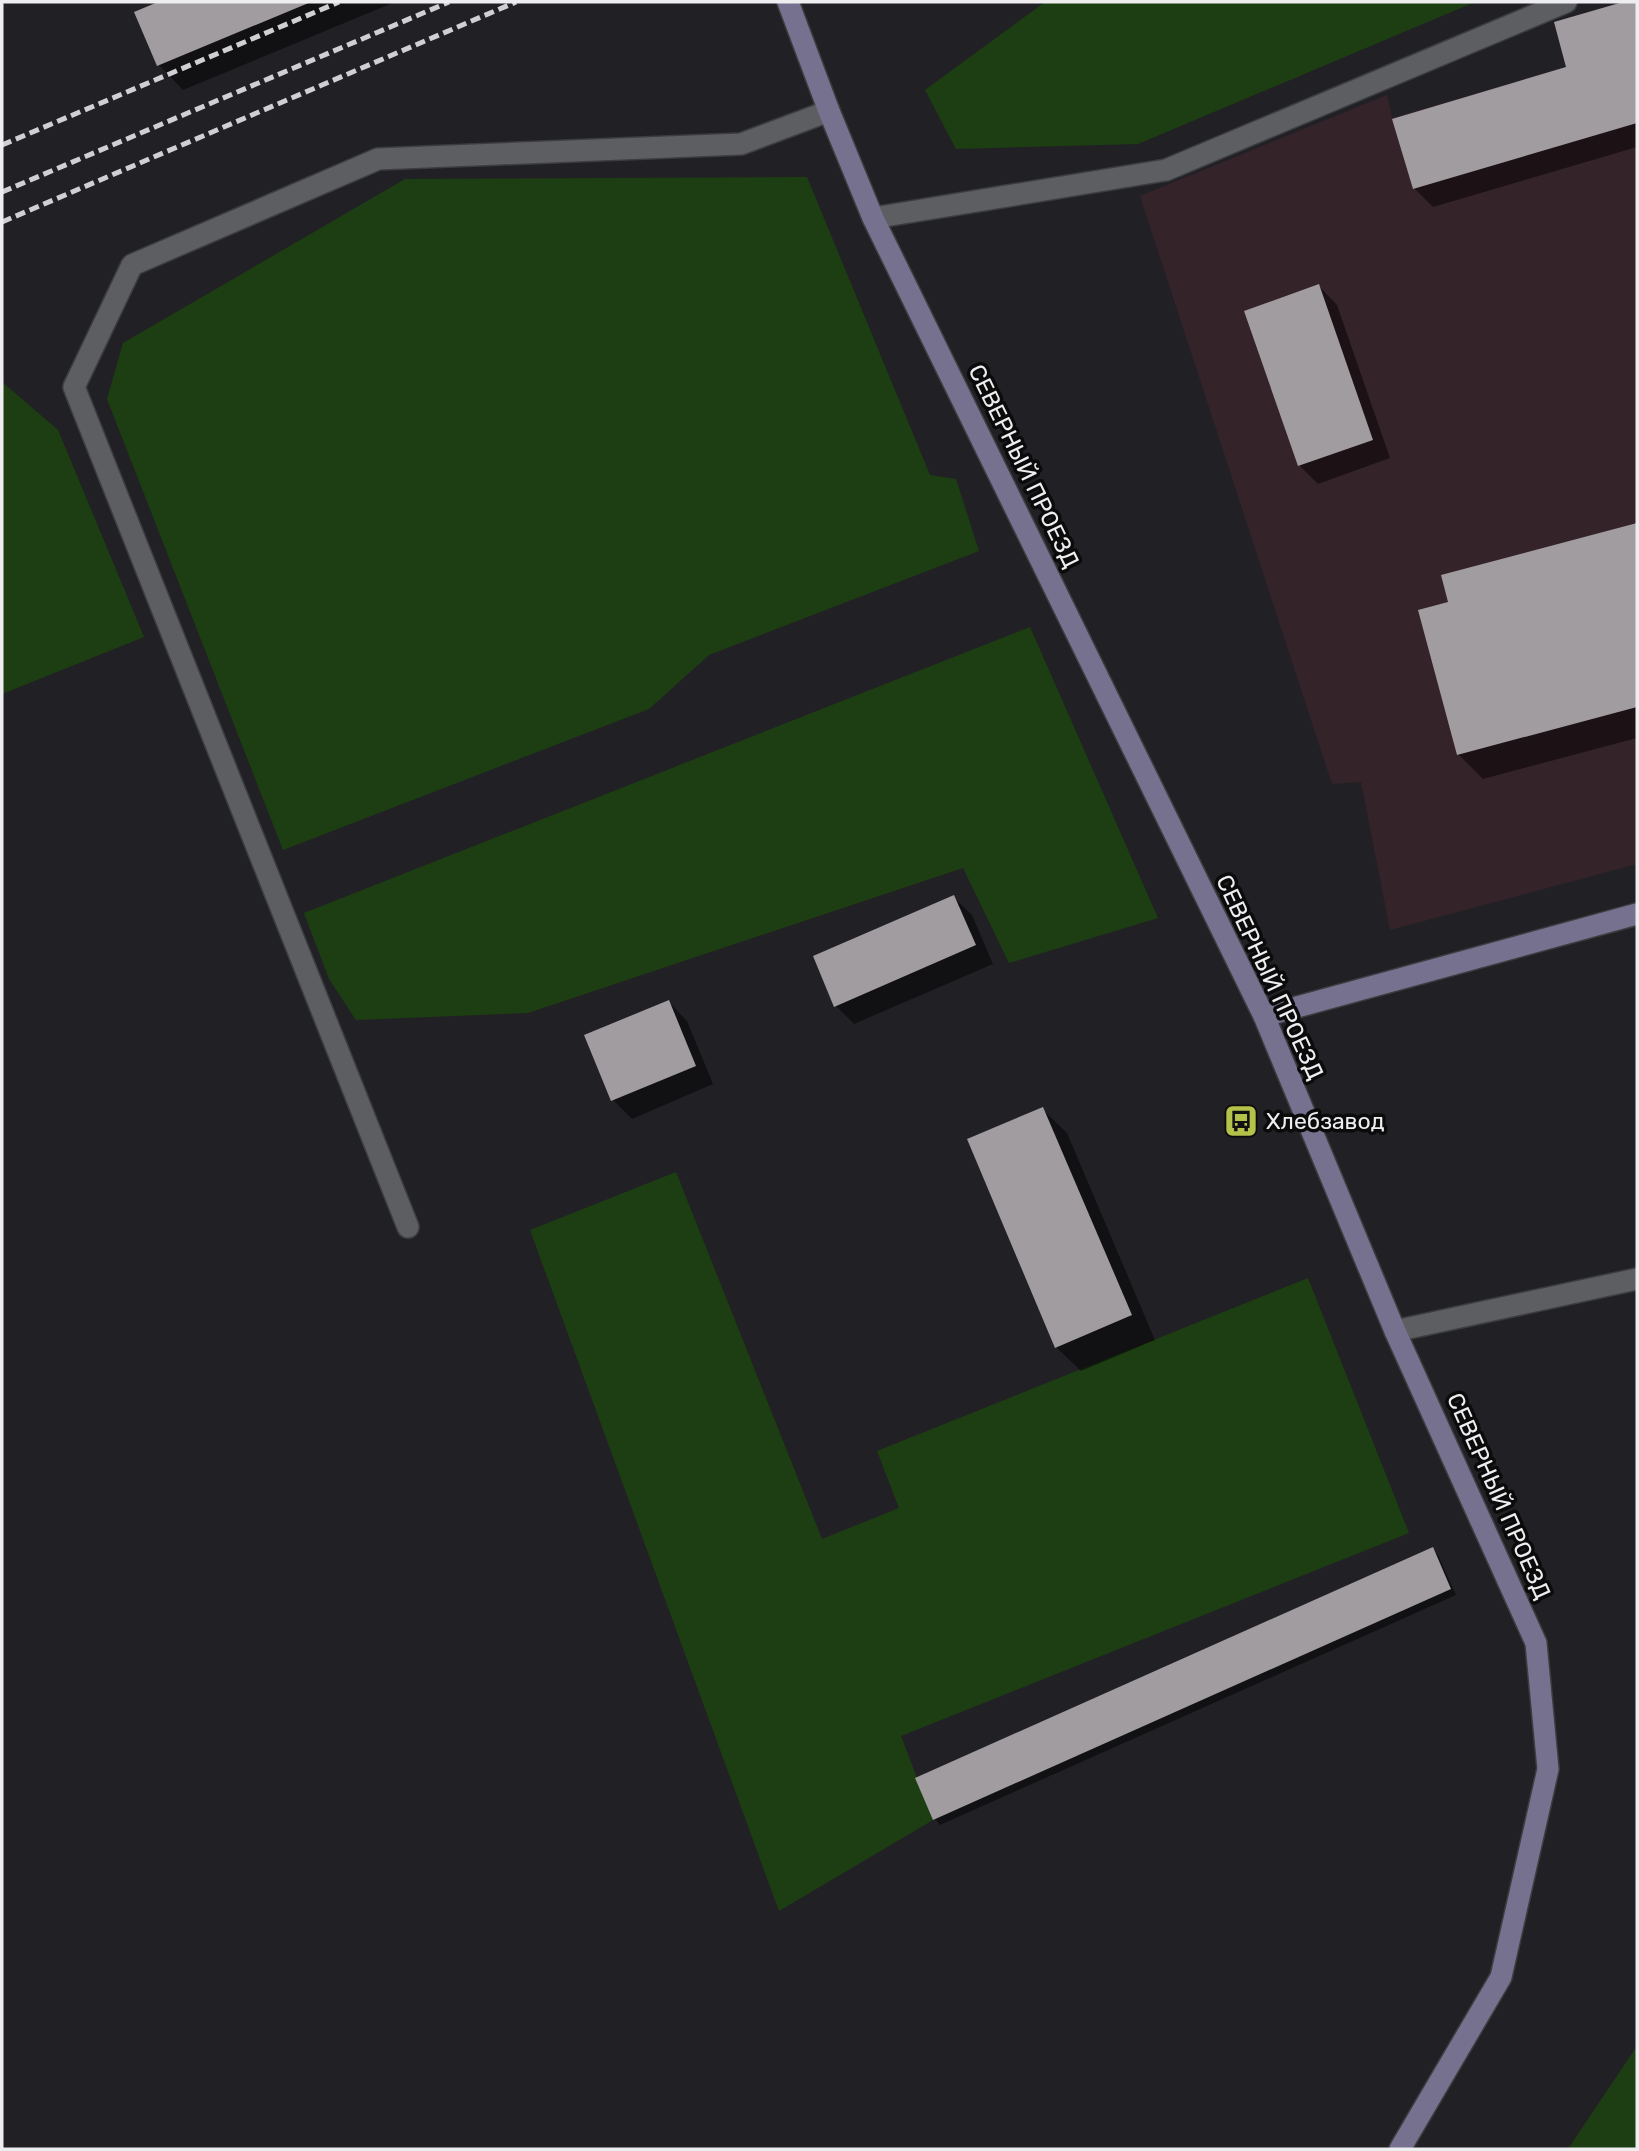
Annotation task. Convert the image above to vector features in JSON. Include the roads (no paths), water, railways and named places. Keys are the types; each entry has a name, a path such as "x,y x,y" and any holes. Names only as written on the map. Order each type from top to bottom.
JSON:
{"street":[{"name":"СЕВЕРНЫЙ ПРОЕЗД","path":"788,2 873,218 1264,1016 1395,1331 1536,1643 1548,1769 1501,1977 1401,2149"},
{"path":"1264,1016 1637,914"}],"lane":[{"path":"873,218 1166,170 1566,2"},
{"path":"408,1227 74,387 132,265 378,159 741,144 829,111"},
{"path":"1395,1331 1637,1279"}],"railway":[{"path":"2,145 339,2"},
{"path":"2,192 449,2"},
{"path":"2,222 516,2"}],"place":[{"name":"Хлебзавод","path":"1241,1121"}]}
